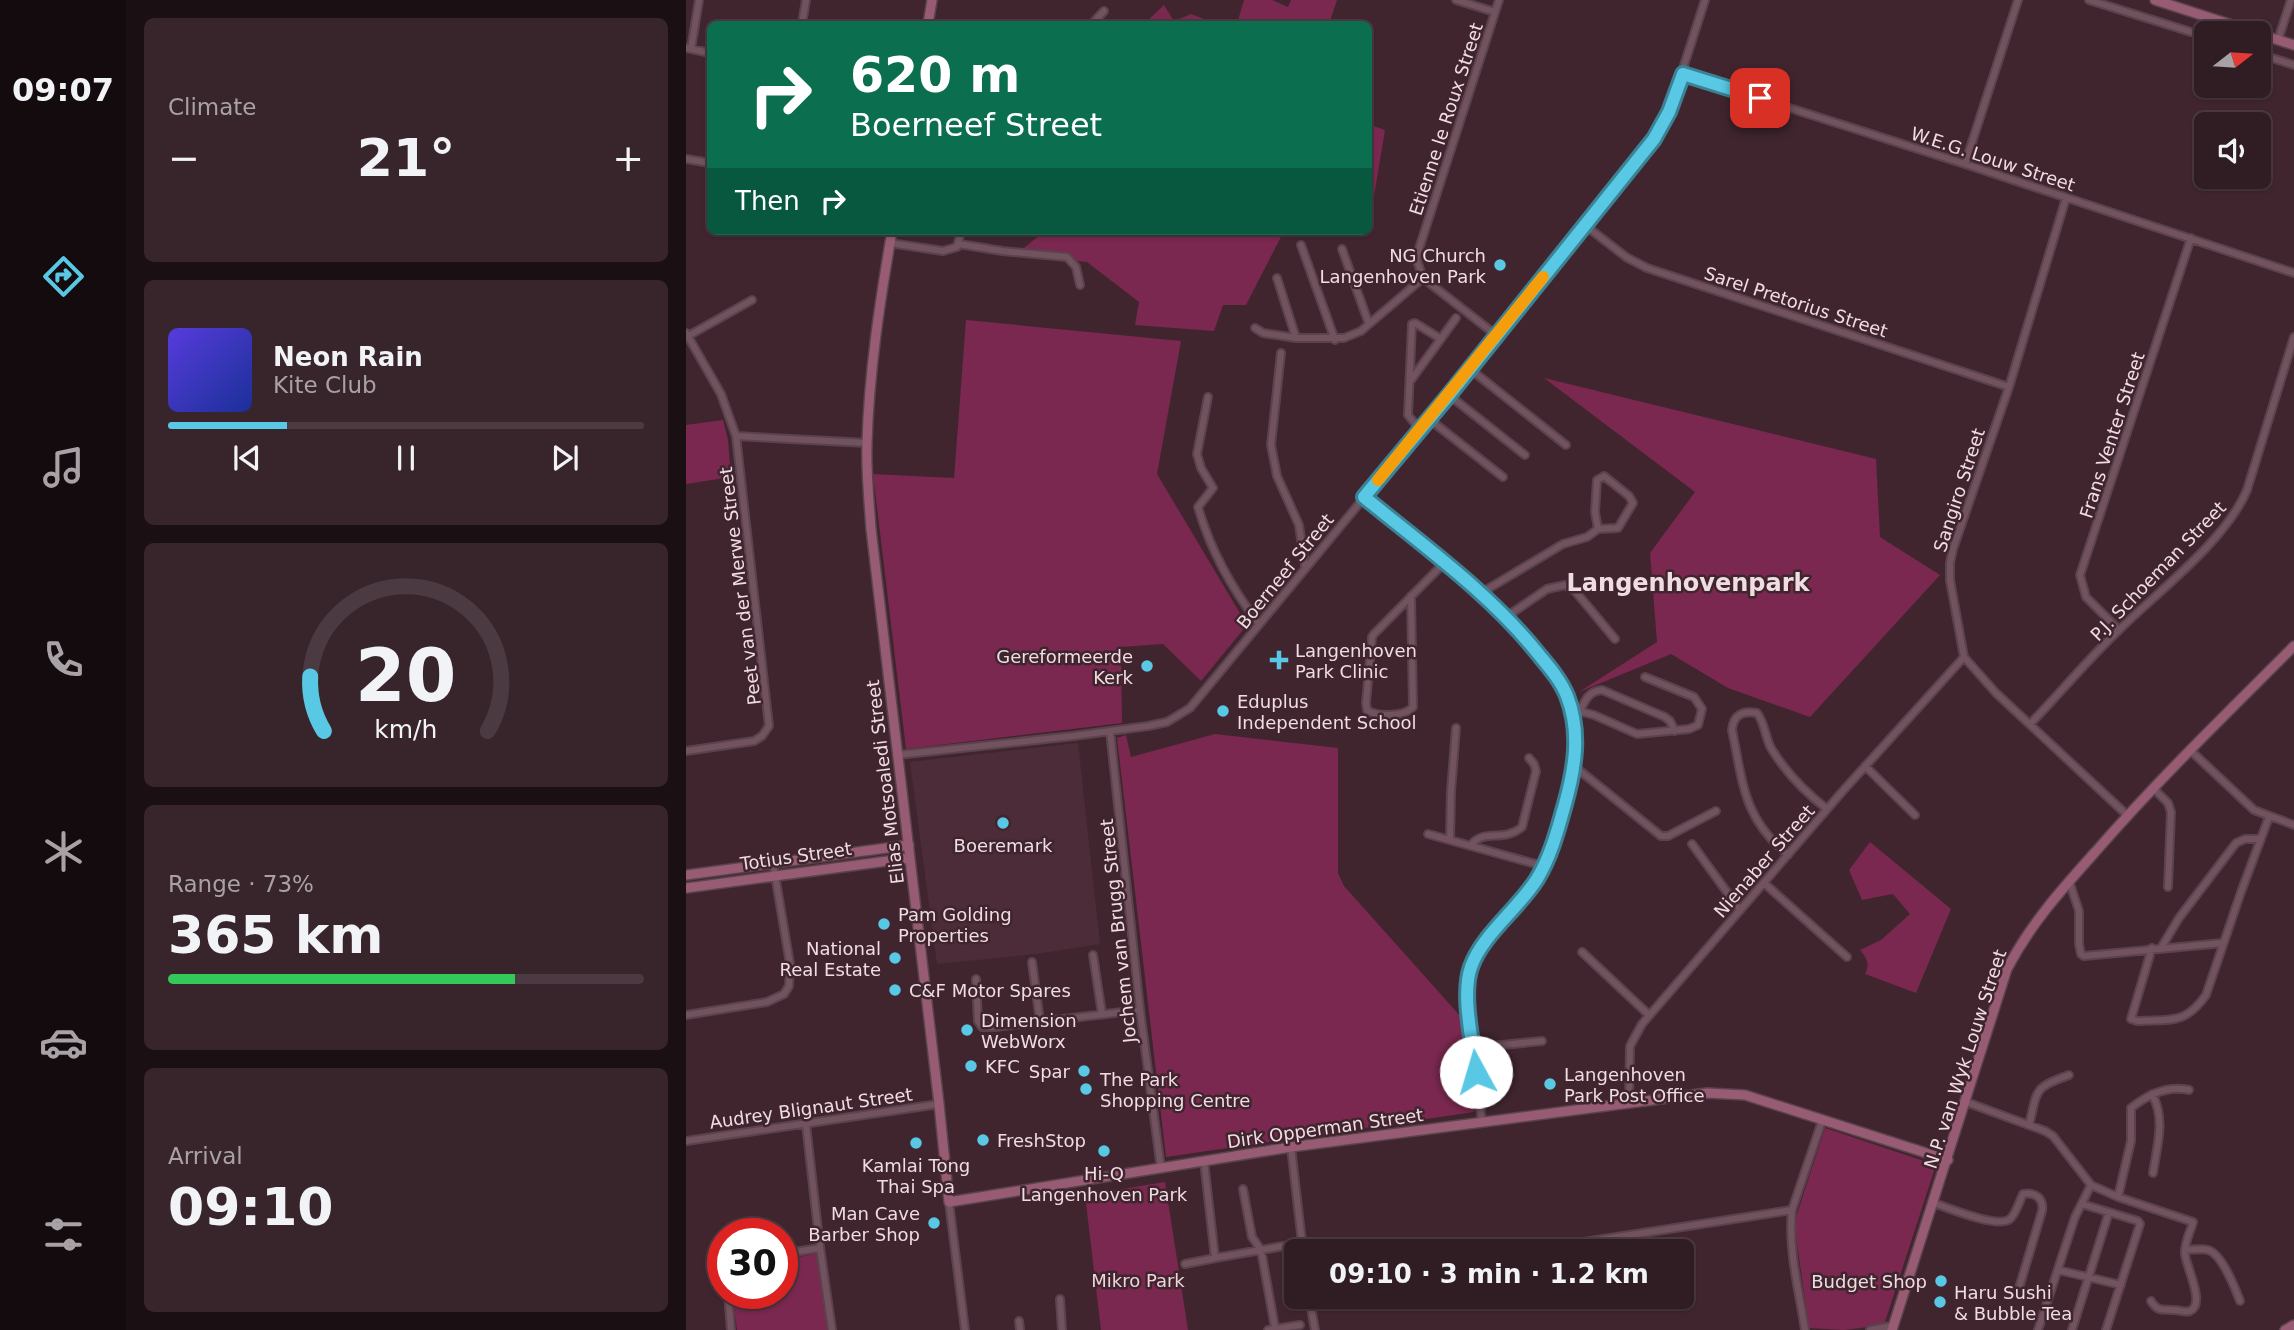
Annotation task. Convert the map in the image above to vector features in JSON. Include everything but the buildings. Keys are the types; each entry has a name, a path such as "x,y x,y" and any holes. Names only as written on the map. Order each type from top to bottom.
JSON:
{"street":[{"path":"699,0 688,49 707,52"},
{"path":"802,21 806,0"},
{"path":"928,21 932,0"},
{"path":"1457,0 1495,12"},
{"name":"Etienne le Roux Street","path":"1423,278 1416,258 1420,242 1499,0"},
{"name":"Boerneef Street","path":"897,755 1110,731 1167,722 1184,713 1449,395 1654,139 1669,112 1706,0"},
{"path":"1965,164 2018,0"},
{"path":"2089,0 2194,33"},
{"path":"2155,0 2219,21"},
{"path":"2278,40 2291,0"},
{"path":"1095,21 1104,11"},
{"path":"2272,38 2294,45"},
{"path":"2272,58 2294,65"},
{"name":"W.E.G. Louw Street","path":"1683,74 2294,273"},
{"path":"686,159 707,162"},
{"name":"Sangiro Street","path":"1964,657 1952,597 1950,563 2066,198"},
{"name":"Sarel Pretorius Street","path":"1586,226 1626,257 1647,268 2008,387"},
{"name":"Elias Motsoaledi Street","path":"891,235 876,332 867,443 871,528 965,1330"},
{"path":"890,243 943,251 954,249 959,244 960,235"},
{"name":"Frans Venter Street","path":"2119,630 2086,597 2080,575 2191,238"},
{"path":"959,244 1067,257 1078,270 1080,285"},
{"path":"1301,245 1335,340"},
{"path":"1342,249 1369,324"},
{"path":"1277,278 1296,338"},
{"path":"1255,328 1264,333 1296,338 1335,340 1353,335 1423,278 1496,335"},
{"path":"752,300 687,334 721,394 736,436 867,443"},
{"path":"1410,381 1456,318"},
{"path":"1420,430 1408,415 1412,324 1415,323 1441,339"},
{"name":"P.J. Schoeman Street","path":"2031,723 2237,512 2247,490 2294,337"},
{"path":"1280,353 1270,445 1277,476 1299,525 1305,566"},
{"path":"1469,369 1566,445"},
{"path":"1449,395 1524,455"},
{"path":"1208,397 1197,457 1213,488 1198,507 1226,575 1259,624"},
{"path":"1429,419 1503,477"},
{"name":"Peet van der Merwe Street","path":"686,751 754,741 762,736 769,726 736,436"},
{"path":"1481,593 1563,544 1581,540 1598,529 1618,528 1632,505 1629,496 1604,476 1597,480 1595,512 1598,529"},
{"path":"1364,497 1481,593 1520,630 1547,664 1566,695 1571,709 1576,744 1574,766 1555,838 1538,878 1482,947 1471,966 1468,993 1482,1122"},
{"path":"1411,596 1413,708 1402,714 1369,713 1366,703 1372,637 1411,596 1444,563"},
{"path":"1506,617 1546,589 1564,585 1575,591 1615,639"},
{"name":"N.P. van Wyk Louw Street","path":"1892,1328 2007,970 2035,922 2127,815 2294,646"},
{"path":"1964,657 1996,692 2127,815"},
{"name":"Nienaber Street","path":"1629,1102 1630,1046 1649,1015 1827,809 1964,657"},
{"path":"1571,709 1637,734 1675,731 1698,725 1702,712 1701,704 1693,697 1645,677"},
{"path":"1580,711 1586,698 1602,690 1665,716 1675,731"},
{"path":"1788,855 1766,836 1749,803 1732,730 1732,721 1736,716 1744,712 1757,713 1776,755 1812,798 1827,809"},
{"path":"1450,839 1456,728"},
{"name":"Jochem van Brugg Street","path":"1110,731 1140,1010 1161,1169"},
{"path":"2190,750 2254,810 2294,825"},
{"path":"1471,845 1483,836 1505,836 1522,827 1536,771 1529,758"},
{"path":"1574,766 1661,836 1668,836 1716,811"},
{"path":"1865,766 1915,815"},
{"path":"2153,788 2164,798 2171,812 2168,887"},
{"path":"2152,948 2132,1018 2136,1021 2182,1018 2196,1009 2206,995 2269,817"},
{"path":"884,847 898,840 906,829"},
{"path":"1428,834 1543,866"},
{"path":"2161,947 2179,918 2236,843 2245,839 2260,839"},
{"path":"1692,844 1740,910"},
{"name":"Totius Street","path":"686,875 909,845"},
{"name":"Totius Street","path":"686,888 911,858"},
{"path":"890,859 903,864 912,873"},
{"path":"686,1015 767,1002 784,994 789,986 790,964 772,863"},
{"path":"2069,881 2078,901 2081,954 2089,956 2223,943"},
{"path":"1763,883 1847,957"},
{"path":"1582,952 1649,1015"},
{"path":"1093,955 1102,1014"},
{"path":"1032,962 1041,1021"},
{"path":"976,979 978,1021 982,1027 1140,1010"},
{"path":"1474,1048 1542,1041"},
{"path":"2029,1125 2038,1090 2045,1084 2069,1075"},
{"path":"2118,1197 2131,1141 2130,1111 2152,1094 2168,1089 2189,1090"},
{"name":"Dirk Opperman Street","path":"949,1202 1291,1147 1629,1102 1728,1093 1948,1160"},
{"path":"2152,1094 2161,1120 2153,1173"},
{"path":"1966,1102 2053,1136 2091,1185 2193,1222 2185,1259 2194,1284 2196,1305 2187,1312 2172,1309 2160,1311 2151,1301"},
{"name":"Audrey Blignaut Street","path":"686,1141 939,1104"},
{"path":"1805,1330 1792,1251 1792,1210 1822,1121"},
{"path":"806,1124 832,1330"},
{"path":"1291,1147 1301,1239"},
{"path":"1203,1161 1215,1258"},
{"path":"2039,1330 2058,1270 2091,1185"},
{"path":"1243,1189 1251,1237 1261,1250 1272,1329 1300,1325"},
{"path":"1934,1203 1993,1222 2004,1222 2011,1218 2023,1195 2039,1197 2043,1204 2042,1211 2019,1288"},
{"path":"2082,1204 2140,1224 2106,1330"},
{"path":"1604,1239 1792,1210"},
{"path":"2072,1330 2109,1212"},
{"path":"1185,1264 1284,1246"},
{"path":"798,1251 820,1248"},
{"path":"2185,1250 2212,1252 2230,1276 2241,1301"},
{"path":"2058,1270 2121,1285"},
{"path":"1060,1299 1062,1330"},
{"path":"730,1309 732,1330"},
{"path":"1311,1309 1315,1330"},
{"path":"1019,1321 1020,1330"},
{"path":"2286,1330 2294,1325"},
{"path":"1870,1330 1892,1328"}],"shaded area":[{"name":"Boeremark","path":"1078,743 1100,944 1036,954 937,964 910,762"}],"green space":[{"path":"1244,0 1272,0 1288,7 1291,0 1337,0 1330,21 1238,21"},
{"path":"1164,5 1174,21 1147,21"},
{"path":"1191,14 1209,21 1174,21"},
{"path":"1372,125 1385,130 1372,208"},
{"path":"1040,235 1282,235 1246,305 1223,305 1214,331 1135,325 1139,302 1087,262 1015,255"},
{"path":"966,320 1181,341 1157,474 1247,625 1201,681 1163,644 1121,647 1122,723 906,749 873,474 954,478"},
{"path":"1544,378 1876,459 1880,537 1940,575 1810,717 1728,688 1671,654 1579,692 1657,642 1650,553 1695,492"},
{"path":"723,420 728,440 731,477 686,484 686,425"},
{"path":"1215,734 1338,748 1338,873 1344,886 1462,1018 1474,1112 1166,1157 1117,738 1126,735 1131,757"},
{"path":"1870,842 1951,909 1916,993 1865,974 1867,961 1860,950 1881,940 1910,914 1893,894 1862,900 1849,870"},
{"path":"1825,1128 1936,1165 1884,1325 1844,1330 1809,1328 1795,1230 1797,1214"},
{"name":"Mikro Park","path":"1165,1182 1188,1330 1101,1330 1085,1195"},
{"path":"820,1253 830,1330 737,1330 734,1309 798,1309 798,1257"}],"slow traffic":[{"path":"1378,480 1543,277"}],"place":[{"name":"NG Church Langenhoven Park","path":"1500,265"},
{"name":"Langenhoven Park Clinic","path":"1279,660"},
{"name":"Gereformeerde Kerk","path":"1147,666"},
{"name":"Eduplus Independent School","path":"1223,711"},
{"name":"Boeremark","path":"1003,823"},
{"name":"Pam Golding Properties","path":"884,924"},
{"name":"National Real Estate","path":"895,958"},
{"name":"C&F Motor Spares","path":"895,990"},
{"name":"Dimension WebWorx","path":"967,1030"},
{"name":"KFC","path":"971,1066"},
{"name":"Spar","path":"1084,1071"},
{"name":"Langenhoven Park Post Office","path":"1550,1084"},
{"name":"The Park Shopping Centre","path":"1086,1089"},
{"name":"FreshStop","path":"983,1140"},
{"name":"Kamlai Tong Thai Spa","path":"916,1143"},
{"name":"Hi-Q Langenhoven Park","path":"1104,1151"},
{"name":"Man Cave Barber Shop","path":"934,1223"},
{"name":"Budget Shop","path":"1941,1281"},
{"name":"Haru Sushi & Bubble Tea","path":"1940,1302"}],"district":[{"name":"Langenhovenpark","path":"1688,583"}],"route":[{"path":"1476,1072 1468,993 1471,966 1482,947 1538,878 1555,838 1576,757 1572,712 1559,681 1520,630 1481,593 1364,497 1654,139 1669,112 1683,74 1760,98"}]}
